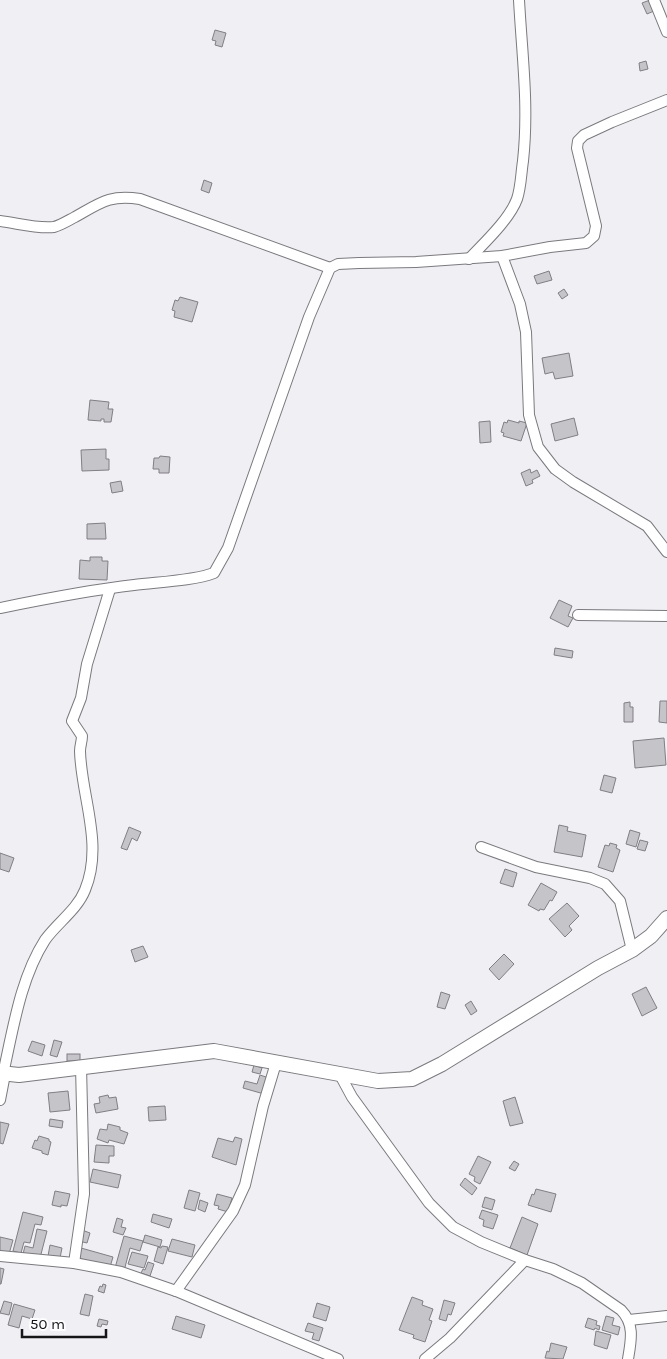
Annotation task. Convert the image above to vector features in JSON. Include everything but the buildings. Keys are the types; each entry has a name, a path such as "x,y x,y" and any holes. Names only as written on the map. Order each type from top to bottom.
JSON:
{"street":[{"path":"469,259 510,212 517,199 520,185 526,129 525,73 519,0"},
{"path":"654,0 667,32"},
{"path":"0,608 214,573 228,548 309,317 330,268 338,264 502,256 550,247 586,243 594,236 596,226 577,148 578,141 584,135 612,122 667,100"},
{"path":"0,221 55,226 66,222 105,200 140,199 330,268"},
{"path":"502,256 520,304 526,332 529,415 538,446 555,469 567,478 647,526 667,552"},
{"path":"0,1100 3,1074 18,1010 31,967 46,939 66,917 85,890 91,865 91,817 80,750 82,736 72,721 81,698 87,664 110,589"},
{"path":"578,615 667,616"},
{"path":"481,847 536,867 590,878 605,884 620,901 632,950"},
{"path":"3,1074 20,1075 214,1051 378,1081 412,1079 442,1064 598,968 632,950 651,936 667,918"},
{"path":"176,1291 228,1218 245,1186 263,1106 276,1063"},
{"path":"74,1262 84,1194 82,1066"},
{"path":"339,1073 352,1097 429,1203 453,1227 481,1242 525,1260 553,1268 582,1283 621,1310 629,1320 631,1335 628,1359"},
{"path":"0,1256 74,1262 121,1272 176,1291 338,1359"},
{"path":"425,1359 450,1338 525,1260"},
{"path":"629,1320 667,1316"}]}
